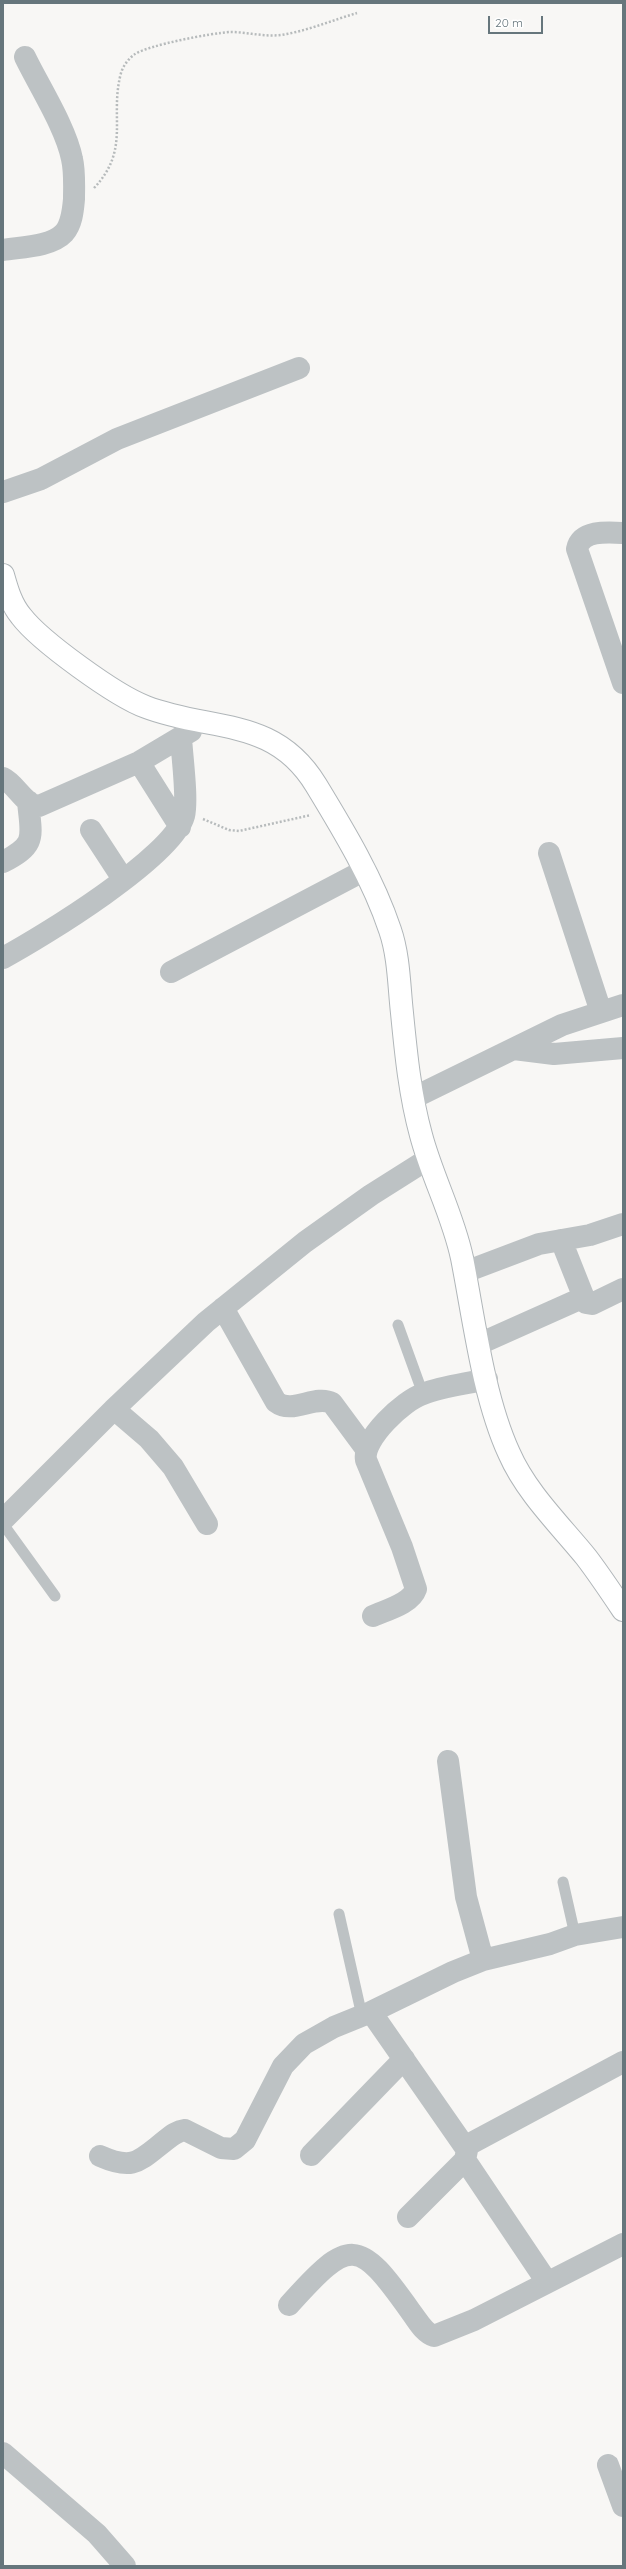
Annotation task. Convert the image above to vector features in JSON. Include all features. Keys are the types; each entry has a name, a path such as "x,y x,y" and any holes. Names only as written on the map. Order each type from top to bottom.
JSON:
{"street":[{"path":"3,250 54,240 64,234 70,224 73,210 74,180 72,159 65,139 25,57"},
{"path":"3,492 41,479 131,433 299,368"},
{"path":"623,533 592,534 584,536 578,542 576,549 623,683"},
{"path":"3,574 18,613 29,626 96,677 147,708 245,731 272,741 292,753 314,781 365,870 390,931 398,968 407,1066 413,1098 428,1159 449,1212 498,1423 510,1455 541,1503 588,1560 623,1610"},
{"path":"3,778 16,787 28,801 36,806 43,805 139,762 206,721"},
{"path":"3,958 72,918 161,848 182,819 181,737"},
{"path":"139,762 182,819"},
{"path":"3,862 24,850 29,843 31,836 28,801"},
{"path":"91,830 123,879"},
{"path":"549,853 601,1012"},
{"path":"172,972 365,870"},
{"path":"413,1098 562,1025 623,1005"},
{"path":"514,1049 554,1054 623,1048"},
{"path":"3,1520 114,1409 223,1308 305,1242 371,1195 428,1159"},
{"path":"464,1272 540,1244 590,1235 623,1224"},
{"path":"561,1240 582,1298 590,1304 623,1289"},
{"path":"480,1344 582,1298"},
{"path":"223,1308 276,1402 286,1406 326,1401 332,1403 366,1449"},
{"path":"373,1616 406,1601 416,1589 402,1547 366,1460 366,1449 382,1427 400,1408 422,1394 487,1379"},
{"path":"114,1409 149,1439 173,1467 207,1524"},
{"path":"448,1761 466,1897 483,1960"},
{"path":"100,2156 117,2164 130,2164 142,2158 174,2133 185,2130 221,2148 228,2150 238,2148 245,2140 276,2078 290,2056 310,2041 453,1972 483,1960 550,1944 575,1935 623,1927"},
{"path":"367,2014 404,2059 546,2282"},
{"path":"311,2155 404,2059"},
{"path":"408,2217 465,2153 623,2062"},
{"path":"289,2305 324,2267 349,2254 355,2254 371,2263 396,2291 422,2327 434,2336 474,2320 623,2244"},
{"path":"3,2453 97,2534 125,2566"},
{"path":"608,2465 623,2506"}],"lane":[{"path":"398,1325 422,1394"},
{"path":"3,1524 55,1596"},
{"path":"563,1882 575,1935"},
{"path":"339,1914 367,2014"}],"path":[{"path":"73,210 101,181 114,159 118,128 119,82 122,69 136,54 206,36 230,32 268,36 283,35 357,13"},
{"path":"182,819 239,831 331,810"}]}
